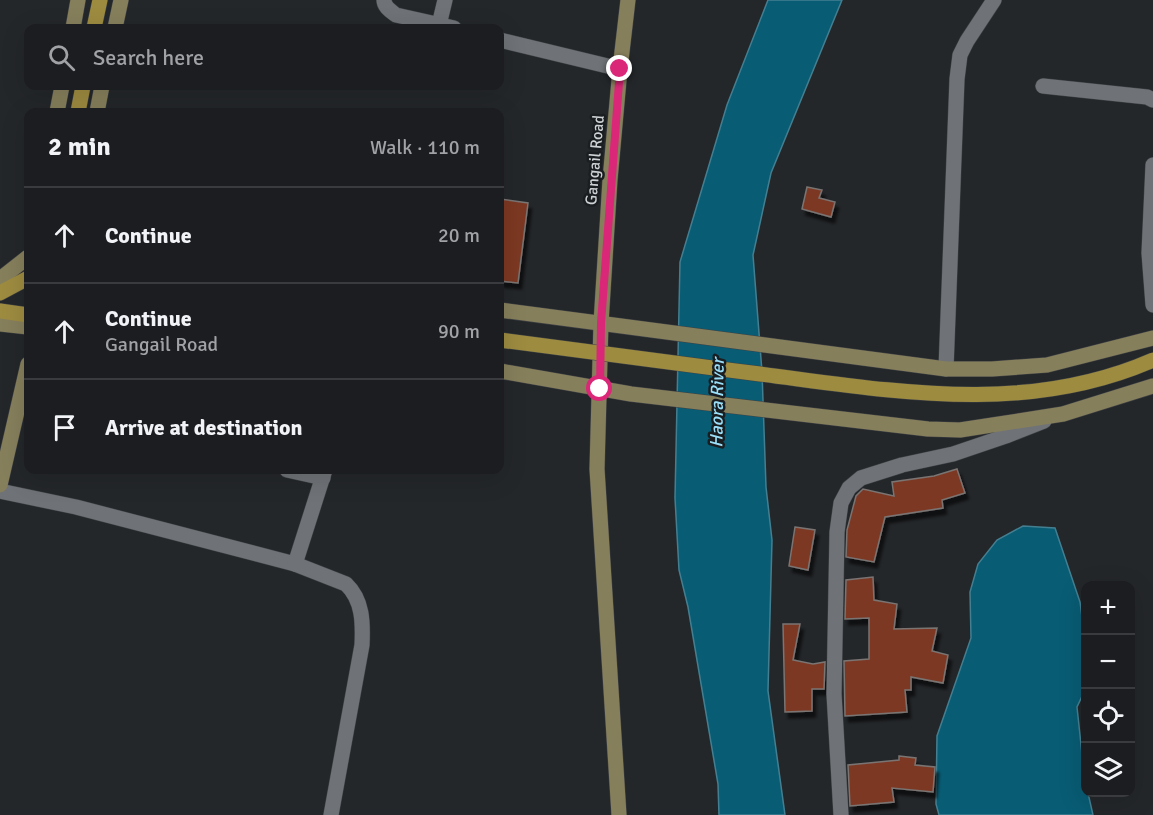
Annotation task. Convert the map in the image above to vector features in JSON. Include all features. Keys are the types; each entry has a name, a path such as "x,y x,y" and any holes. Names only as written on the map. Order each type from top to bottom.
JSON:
{"main road":[{"path":"95,24 100,0"},
{"path":"79,108 82,90"},
{"path":"86,108 89,90"},
{"path":"0,293 24,280"},
{"path":"0,311 24,314"},
{"path":"504,341 887,390 961,396 1001,395 1066,386 1110,376 1153,360"}],"street":[{"path":"74,24 78,0"},
{"path":"116,24 121,0"},
{"path":"384,0 396,15 434,24"},
{"path":"445,0 446,24"},
{"name":"Gangail Road","path":"618,815 597,469 601,323 620,69 628,0"},
{"path":"946,369 957,79 960,55 994,0"},
{"path":"504,41 620,69"},
{"path":"1043,86 1147,97 1153,100"},
{"path":"58,108 61,90"},
{"path":"98,108 101,90"},
{"path":"1153,165 1149,253 1153,305"},
{"path":"0,279 24,260"},
{"path":"504,311 946,369 992,369 1047,365 1153,338"},
{"path":"0,324 24,327"},
{"path":"504,372 631,394 928,429 960,430 1063,414"},
{"path":"0,485 24,381"},
{"path":"841,815 834,694 837,532 841,503 849,488 861,478 879,471 953,454 1063,414 1153,386"},
{"path":"295,564 324,474"},
{"path":"0,491 76,507 295,564 346,584 353,590 363,623 357,677 331,815"}],"water":[{"name":"Haora River","path":"768,0 842,0 771,173 753,255 762,372 766,487 772,540 768,691 785,815 719,815 718,784 688,607 679,570 675,498 680,262 727,105"},
{"path":"1023,526 1055,528 1080,602 1081,698 1077,707 1081,745 1081,797 1089,797 1093,815 939,815 936,804 937,736 971,638 970,592 978,564 997,540"}],"building":[{"path":"807,187 822,190 819,198 835,202 831,217 802,209"},
{"path":"504,200 528,203 518,283 504,281"},
{"path":"957,469 965,493 942,500 943,508 885,517 874,562 846,557 847,530 856,496 863,489 894,496 892,482 934,476"},
{"path":"795,527 815,530 808,570 789,566"},
{"path":"873,577 874,600 897,604 894,629 937,628 932,651 948,655 943,683 911,677 911,690 905,690 907,712 845,716 844,661 869,659 869,618 845,619 846,580"},
{"path":"783,624 800,624 793,660 813,664 825,662 824,689 812,689 812,711 785,712"},
{"path":"899,756 916,758 915,765 935,767 933,792 892,788 894,802 850,806 848,765 899,760"}],"route":[{"path":"600,389 601,323 620,69"}]}
